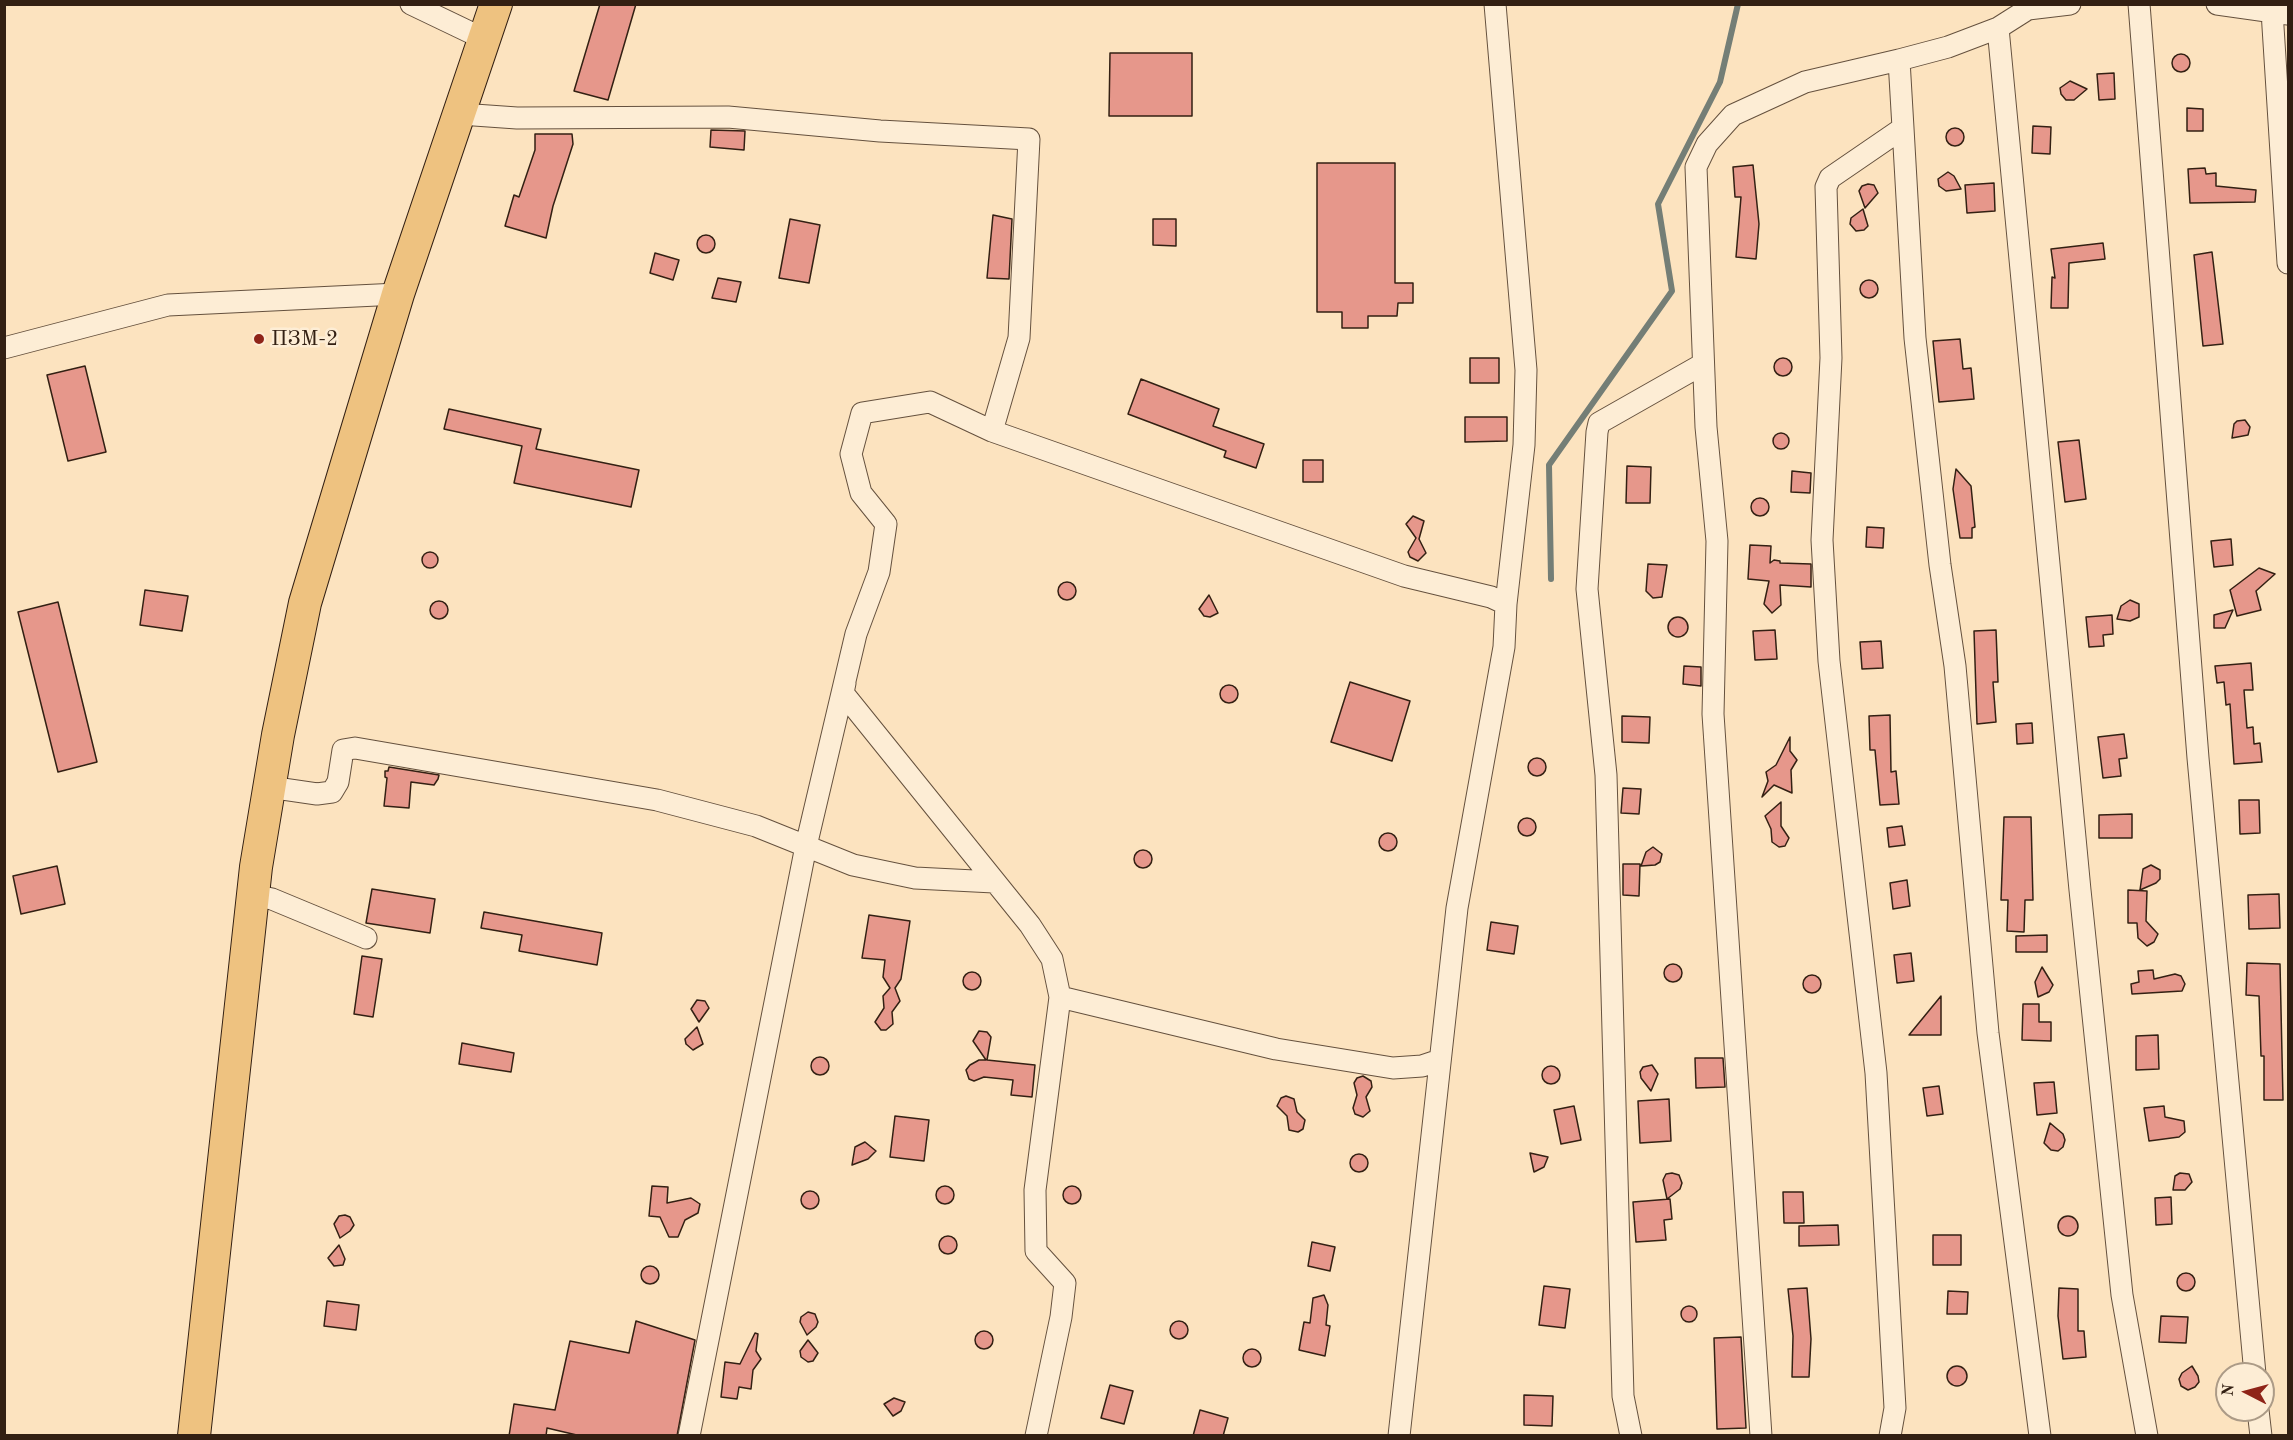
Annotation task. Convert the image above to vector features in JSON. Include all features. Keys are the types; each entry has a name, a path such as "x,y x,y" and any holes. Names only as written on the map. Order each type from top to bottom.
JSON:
{"highway":[{"path":"194,1436 253,895 268,788 311,579 398,294 496,4"}],"street":[{"path":"411,4 484,39"},
{"path":"1398,1435 1457,908 1504,646 1506,604 1524,446 1526,370 1495,4"},
{"path":"1761,1436 1713,714 1717,541 1706,427 1696,167 1707,144 1733,115 1805,82 1948,47 1998,27 2028,9 2070,4"},
{"path":"2139,4 2197,746 2254,1362"},
{"path":"2217,4 2280,13 2289,263"},
{"path":"1998,27 2120,1283 2147,1436"},
{"path":"1899,60 1915,338 1940,566 1955,666 1988,1033 2040,1436"},
{"path":"460,114 517,118 728,117 880,131 1029,139 1019,339 992,431"},
{"path":"1890,1436 1895,1408 1876,1073 1829,661 1821,540 1831,358 1826,187 1830,178 1903,128"},
{"path":"4,348 168,304 398,294"},
{"path":"1631,1436 1623,1396 1606,775 1587,589 1597,432 1599,423 1704,364"},
{"path":"689,1436 806,846 856,634 879,572 886,524 861,493 851,454 862,413 930,402 992,431 1404,576 1491,597 1506,604"},
{"path":"856,634 843,693 1030,925 1052,959 1060,997 1035,1190 1036,1251 1065,1283 1036,1436"},
{"path":"268,788 317,794 333,792 338,782 342,753 344,750 355,748 657,800 756,826 853,865 915,878 994,882"},
{"path":"253,895 272,899 366,938"},
{"path":"1060,997 1287,1051 1393,1068 1422,1066 1440,1060"}],"building":[{"path":"600,4 636,4 608,100 574,91"},
{"path":"1110,53 1192,53 1192,116 1109,116"},
{"path":"2181,54 2187,57 2190,63 2187,69 2181,72 2175,69 2172,63 2175,57"},
{"path":"2114,73 2115,99 2099,100 2097,74"},
{"path":"2070,81 2087,89 2074,100 2066,100 2060,88"},
{"path":"2187,108 2203,109 2203,131 2187,131"},
{"path":"2033,126 2051,127 2050,154 2032,153"},
{"path":"1955,128 1961,131 1964,137 1961,143 1955,146 1949,143 1946,137 1949,131"},
{"path":"711,130 745,131 744,150 710,147"},
{"path":"535,134 572,134 573,144 553,206 546,238 505,226 514,195 519,197 535,150"},
{"path":"1317,163 1395,163 1395,283 1413,283 1413,303 1398,303 1397,316 1368,316 1368,328 1342,328 1342,312 1317,312"},
{"path":"1753,165 1759,224 1756,259 1736,257 1741,197 1735,197 1733,167"},
{"path":"2205,168 2206,174 2216,173 2216,186 2256,190 2255,202 2190,203 2188,169"},
{"path":"1948,172 1954,176 1961,189 1946,191 1939,186 1938,179"},
{"path":"1994,183 1995,211 1967,213 1965,185"},
{"path":"1874,185 1878,193 1865,208 1859,191 1862,186"},
{"path":"1863,209 1868,226 1864,230 1856,231 1850,224 1851,218"},
{"path":"993,215 1012,219 1009,279 987,278"},
{"path":"790,219 820,225 809,283 779,278"},
{"path":"1153,219 1176,219 1176,246 1153,245"},
{"path":"702,235 710,235 715,240 713,251 702,253 697,248 697,240"},
{"path":"2103,243 2105,259 2069,263 2068,308 2051,308 2052,277 2055,278 2051,249"},
{"path":"2212,252 2223,344 2203,346 2194,255"},
{"path":"655,253 679,260 673,280 650,273"},
{"path":"718,278 741,282 736,302 712,298"},
{"path":"1869,280 1875,283 1878,289 1875,295 1869,298 1863,295 1860,289 1863,283"},
{"path":"1960,339 1963,369 1971,368 1974,399 1939,402 1933,341"},
{"path":"1470,358 1499,358 1499,383 1470,383"},
{"path":"1783,358 1789,361 1792,367 1789,373 1783,376 1777,373 1774,367 1777,361"},
{"path":"85,366 106,452 68,461 47,375"},
{"path":"1141,379 1219,409 1213,426 1264,444 1256,468 1224,457 1226,451 1128,414"},
{"path":"449,409 541,429 536,449 639,470 631,507 514,483 522,446 444,429"},
{"path":"1465,417 1507,417 1507,441 1465,442"},
{"path":"2245,420 2250,427 2248,435 2232,438 2234,424"},
{"path":"1778,433 1784,433 1789,441 1787,447 1778,449 1773,444 1773,438"},
{"path":"2079,440 2086,499 2065,502 2058,442"},
{"path":"1303,460 1323,460 1323,482 1303,482"},
{"path":"1627,466 1651,467 1650,503 1626,503"},
{"path":"1956,469 1971,486 1975,527 1972,528 1972,538 1960,538 1953,489"},
{"path":"1792,471 1811,473 1810,493 1791,492"},
{"path":"1760,498 1766,501 1769,507 1766,513 1760,516 1754,513 1751,507 1754,501"},
{"path":"1413,516 1424,521 1419,539 1426,553 1418,561 1410,557 1408,552 1416,538 1406,524"},
{"path":"1867,527 1884,528 1883,548 1866,547"},
{"path":"2231,539 2233,565 2214,567 2211,541"},
{"path":"1750,545 1771,546 1770,563 1774,560 1780,563 1811,564 1811,587 1780,585 1781,605 1772,613 1764,604 1769,581 1748,579"},
{"path":"430,552 436,554 438,560 436,566 430,568 424,566 422,560 424,554"},
{"path":"1648,564 1667,565 1662,597 1653,598 1646,591"},
{"path":"2259,568 2275,574 2256,591 2261,610 2237,616 2230,590"},
{"path":"1067,582 1073,585 1076,591 1073,597 1067,600 1061,597 1058,591 1061,585"},
{"path":"145,590 188,596 182,631 140,625"},
{"path":"1209,595 1218,613 1210,617 1204,616 1199,609"},
{"path":"2130,600 2139,604 2139,617 2130,621 2117,619 2121,606"},
{"path":"439,601 445,604 448,610 445,616 439,619 433,616 430,610 433,604"},
{"path":"58,602 97,762 58,772 18,612"},
{"path":"2233,610 2225,628 2214,628 2214,615"},
{"path":"2112,615 2113,634 2103,635 2104,646 2089,647 2086,617"},
{"path":"1678,617 1685,620 1688,627 1685,634 1678,637 1671,634 1668,627 1671,620"},
{"path":"1775,630 1777,659 1755,660 1753,631"},
{"path":"1996,630 1998,682 1993,682 1996,722 1977,724 1974,631"},
{"path":"1881,641 1883,668 1862,669 1860,642"},
{"path":"2251,663 2253,690 2244,690 2247,728 2253,727 2254,744 2260,743 2262,762 2234,764 2230,704 2226,705 2224,682 2217,683 2215,666"},
{"path":"1684,666 1701,667 1701,686 1683,684"},
{"path":"1350,682 1410,701 1392,761 1331,742"},
{"path":"1229,685 1235,688 1238,694 1235,700 1229,703 1223,700 1220,694 1223,688"},
{"path":"1890,715 1891,772 1896,771 1899,804 1880,805 1875,750 1870,750 1869,716"},
{"path":"1622,716 1650,717 1649,743 1622,742"},
{"path":"2032,723 2033,743 2017,744 2016,724"},
{"path":"2124,734 2127,758 2119,759 2121,776 2103,778 2098,737"},
{"path":"1790,737 1790,751 1797,760 1791,770 1792,793 1774,785 1762,797 1768,781 1766,772 1776,765"},
{"path":"1537,758 1543,761 1546,767 1543,773 1537,776 1531,773 1528,767 1531,761"},
{"path":"389,767 439,775 434,785 411,782 409,808 384,806 387,778 385,771 388,771"},
{"path":"1623,788 1641,789 1639,814 1621,813"},
{"path":"2239,800 2259,800 2260,833 2240,834"},
{"path":"1781,802 1781,826 1789,838 1785,846 1779,847 1772,842 1771,829 1765,816"},
{"path":"2132,814 2132,838 2099,838 2099,815"},
{"path":"2004,817 2031,817 2033,900 2025,900 2024,932 2007,931 2008,900 2001,900"},
{"path":"1527,818 1533,821 1536,827 1533,833 1527,836 1521,833 1518,827 1521,821"},
{"path":"1902,826 1905,845 1889,847 1887,828"},
{"path":"1388,833 1394,836 1397,842 1394,848 1388,851 1382,848 1379,842 1382,836"},
{"path":"1653,847 1662,854 1660,862 1655,865 1641,866 1646,852"},
{"path":"1143,850 1149,853 1152,859 1149,865 1143,868 1137,865 1134,859 1137,853"},
{"path":"1623,864 1640,864 1639,896 1623,895"},
{"path":"2151,865 2160,870 2160,879 2140,890 2143,869"},
{"path":"57,866 65,904 21,914 13,876"},
{"path":"1907,880 1910,906 1893,909 1890,883"},
{"path":"372,889 435,899 430,933 366,923"},
{"path":"2128,890 2147,891 2146,921 2158,934 2154,942 2147,946 2138,938 2137,923 2128,923"},
{"path":"2279,894 2280,928 2249,929 2248,895"},
{"path":"484,912 602,933 597,965 519,951 522,935 481,928"},
{"path":"869,915 910,921 901,979 895,988 900,1001 892,1012 893,1024 886,1030 881,1030 875,1022 884,1008 883,996 890,988 883,977 885,960 862,958"},
{"path":"1491,922 1518,926 1514,954 1487,950"},
{"path":"2047,935 2047,952 2016,952 2016,936"},
{"path":"1911,953 1914,981 1897,983 1894,955"},
{"path":"362,956 382,959 373,1017 354,1014"},
{"path":"2247,963 2280,964 2283,1100 2264,1100 2264,1056 2261,1056 2259,996 2246,995"},
{"path":"1673,964 1679,967 1682,973 1679,979 1673,982 1667,979 1664,973 1667,967"},
{"path":"2042,967 2053,985 2049,992 2038,997 2035,982"},
{"path":"2153,970 2154,979 2175,974 2181,976 2185,984 2182,991 2132,994 2131,984 2139,982 2138,971"},
{"path":"972,972 978,975 981,981 978,987 972,990 966,987 963,981 966,975"},
{"path":"1812,975 1818,978 1821,984 1818,990 1812,993 1806,990 1803,984 1806,978"},
{"path":"1941,996 1941,1035 1909,1035"},
{"path":"697,1000 705,1001 709,1008 699,1022 691,1009"},
{"path":"2023,1004 2039,1004 2039,1022 2051,1022 2051,1041 2022,1040"},
{"path":"697,1027 703,1044 693,1050 686,1044 685,1039"},
{"path":"979,1031 987,1032 991,1037 987,1060 1035,1065 1032,1097 1011,1095 1013,1080 984,1077 974,1081 969,1079 966,1070 970,1065 979,1060 986,1060 973,1041"},
{"path":"2158,1035 2159,1069 2136,1070 2136,1036"},
{"path":"462,1043 514,1053 511,1072 459,1064"},
{"path":"820,1057 826,1060 829,1066 826,1072 820,1075 814,1072 811,1066 814,1060"},
{"path":"1695,1058 1723,1058 1725,1087 1696,1088"},
{"path":"1652,1065 1658,1074 1651,1091 1641,1078 1640,1072 1643,1067"},
{"path":"1551,1066 1557,1069 1560,1075 1557,1081 1551,1084 1545,1081 1542,1075 1545,1069"},
{"path":"1363,1076 1371,1081 1372,1087 1366,1097 1370,1111 1363,1117 1355,1114 1353,1108 1357,1095 1354,1083 1357,1078"},
{"path":"2054,1082 2057,1113 2037,1115 2034,1083"},
{"path":"1939,1086 1943,1114 1927,1116 1923,1088"},
{"path":"1286,1096 1294,1099 1297,1112 1305,1120 1303,1129 1298,1132 1289,1130 1287,1116 1277,1106 1281,1098"},
{"path":"1669,1099 1671,1141 1640,1143 1638,1101"},
{"path":"1574,1106 1581,1140 1561,1144 1554,1110"},
{"path":"2164,1106 2165,1117 2184,1121 2185,1132 2179,1137 2149,1141 2144,1108"},
{"path":"895,1116 929,1120 924,1161 890,1157"},
{"path":"2050,1123 2063,1134 2065,1140 2063,1147 2058,1151 2051,1150 2044,1143"},
{"path":"865,1142 876,1151 868,1159 852,1165 855,1147"},
{"path":"1530,1153 1548,1157 1544,1167 1534,1172"},
{"path":"1359,1154 1365,1157 1368,1163 1365,1169 1359,1172 1353,1169 1350,1163 1353,1157"},
{"path":"2180,1173 2189,1174 2192,1182 2185,1190 2173,1190 2175,1176"},
{"path":"1666,1174 1679,1175 1682,1183 1680,1189 1667,1199 1663,1180"},
{"path":"652,1186 668,1187 667,1203 691,1198 700,1204 698,1213 685,1220 678,1237 669,1237 660,1217 649,1216"},
{"path":"945,1186 951,1189 954,1195 951,1201 945,1204 939,1201 936,1195 939,1189"},
{"path":"1072,1186 1078,1189 1081,1195 1078,1201 1072,1204 1066,1201 1063,1195 1066,1189"},
{"path":"810,1191 816,1194 819,1200 816,1206 810,1209 804,1206 801,1200 804,1194"},
{"path":"1783,1192 1803,1192 1804,1223 1784,1223"},
{"path":"2171,1197 2172,1224 2156,1225 2155,1198"},
{"path":"1670,1199 1672,1219 1664,1220 1666,1240 1636,1242 1633,1202"},
{"path":"339,1216 350,1217 354,1225 340,1238 334,1224"},
{"path":"2068,1216 2075,1219 2078,1226 2075,1233 2068,1236 2061,1233 2058,1226 2061,1219"},
{"path":"1838,1225 1839,1245 1799,1246 1799,1226"},
{"path":"1933,1235 1961,1235 1961,1265 1933,1265"},
{"path":"948,1236 954,1239 957,1245 954,1251 948,1254 942,1251 939,1245 942,1239"},
{"path":"1312,1242 1335,1247 1330,1271 1308,1266"},
{"path":"339,1245 345,1259 343,1265 334,1266 328,1258"},
{"path":"650,1266 656,1269 659,1275 656,1281 650,1284 644,1281 641,1275 644,1269"},
{"path":"2186,1273 2192,1276 2195,1282 2192,1288 2186,1291 2180,1288 2177,1282 2180,1276"},
{"path":"1544,1286 1570,1289 1565,1328 1539,1325"},
{"path":"1807,1288 1811,1339 1809,1377 1792,1377 1793,1336 1788,1289"},
{"path":"2059,1288 2078,1289 2078,1331 2084,1331 2086,1357 2063,1359 2058,1316"},
{"path":"1948,1291 1968,1292 1967,1314 1947,1314"},
{"path":"1324,1295 1328,1305 1326,1325 1330,1326 1325,1356 1299,1350 1304,1322 1310,1323 1313,1298"},
{"path":"327,1301 359,1305 356,1330 324,1326"},
{"path":"1686,1306 1692,1306 1697,1314 1695,1320 1686,1322 1681,1317 1681,1311"},
{"path":"808,1312 815,1314 818,1322 807,1335 800,1322 801,1317"},
{"path":"2161,1316 2188,1317 2186,1343 2159,1342"},
{"path":"636,1321 695,1340 677,1436 581,1436 547,1428 546,1436 509,1436 514,1404 555,1410 570,1341 629,1353"},
{"path":"1179,1321 1185,1324 1188,1330 1185,1336 1179,1339 1173,1336 1170,1330 1173,1324"},
{"path":"984,1331 990,1334 993,1340 990,1346 984,1349 978,1346 975,1340 978,1334"},
{"path":"755,1333 758,1334 756,1351 761,1359 753,1370 751,1389 739,1387 737,1399 721,1397 725,1362 740,1364"},
{"path":"1741,1337 1746,1428 1717,1429 1714,1338"},
{"path":"808,1340 818,1353 813,1361 808,1362 801,1357 800,1351"},
{"path":"1252,1349 1258,1352 1261,1358 1258,1364 1252,1367 1246,1364 1243,1358 1246,1352"},
{"path":"1957,1366 1964,1369 1967,1376 1964,1383 1957,1386 1950,1383 1947,1376 1950,1369"},
{"path":"2192,1366 2199,1382 2188,1390 2181,1386 2179,1379 2182,1373"},
{"path":"1110,1385 1133,1391 1124,1424 1101,1418"},
{"path":"1524,1395 1553,1396 1552,1426 1524,1425"},
{"path":"894,1398 905,1402 901,1411 893,1416 884,1404"},
{"path":"1200,1410 1228,1418 1223,1436 1193,1436"}],"waterway":[{"path":"1551,579 1549,465 1672,291 1658,204 1720,82 1738,4"}],"place":[{"name":"ПЗМ-2","path":"259,339"}]}
